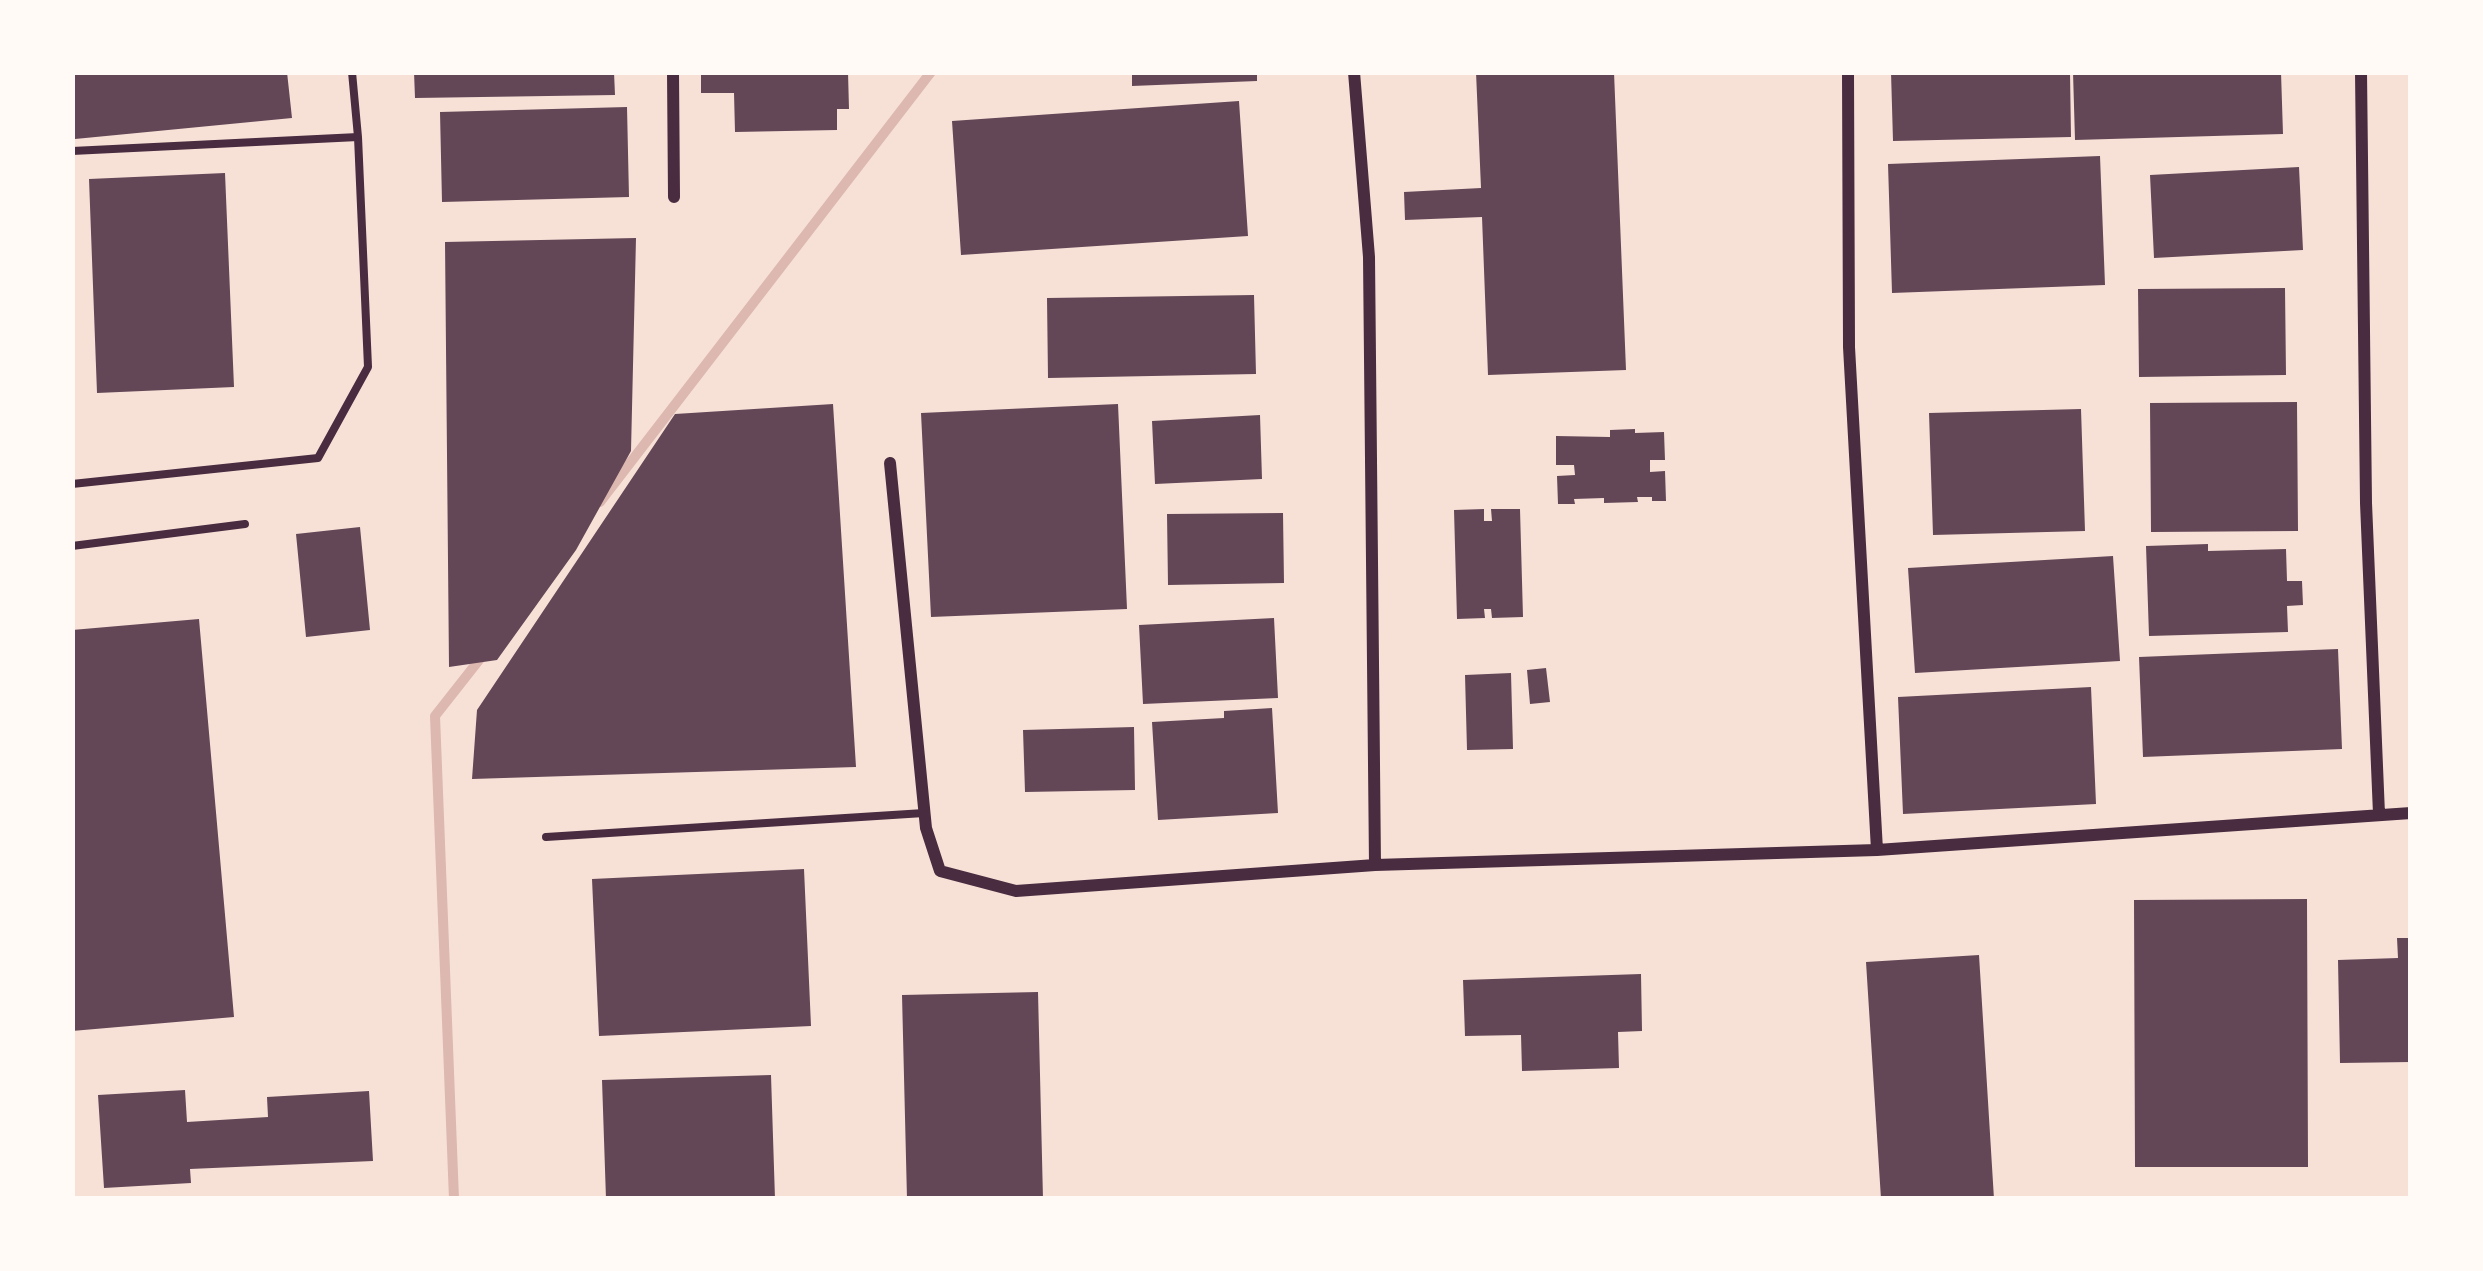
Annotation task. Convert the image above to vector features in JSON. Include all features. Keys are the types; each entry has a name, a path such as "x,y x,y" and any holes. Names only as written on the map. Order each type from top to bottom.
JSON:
{"street":[{"path":"673,72 674,197"},
{"path":"1354,72 1369,256 1375,865"},
{"path":"1848,72 1849,346 1877,850"},
{"path":"2361,72 2366,502 2378,814"},
{"path":"890,463 926,828 940,871 1016,891 1375,865 1877,850 2411,813"}],"lane":[{"path":"72,484 317,458 368,367 352,72"},
{"path":"72,152 358,137"},
{"path":"72,546 244,524"},
{"path":"546,837 924,813"}],"building":[{"path":"72,72 287,72 292,118 75,139"},
{"path":"414,72 614,72 615,95 415,98"},
{"path":"701,72 848,72 849,109 837,109 837,130 735,132 734,93 701,93"},
{"path":"1132,72 1257,72 1257,81 1132,86"},
{"path":"1476,72 1614,72 1626,370 1488,375 1482,217 1405,220 1404,192 1481,188"},
{"path":"1891,72 2070,72 2071,137 1893,141"},
{"path":"2073,72 2281,72 2283,134 2075,140"},
{"path":"1239,101 1248,236 961,255 952,121"},
{"path":"627,107 629,197 442,202 440,112"},
{"path":"2100,156 2105,285 1892,293 1888,164"},
{"path":"2299,167 2303,250 2154,258 2150,175"},
{"path":"225,173 234,387 97,393 89,179"},
{"path":"636,238 631,451 576,550 497,660 449,667 445,242"},
{"path":"2285,288 2286,375 2139,377 2138,289"},
{"path":"1254,295 1256,374 1048,378 1047,298"},
{"path":"2297,402 2298,531 2151,532 2150,403"},
{"path":"833,404 856,767 472,779 477,710 675,414"},
{"path":"1118,404 1127,609 931,617 921,413"},
{"path":"2081,409 2085,531 1933,535 1929,413"},
{"path":"1260,415 1262,479 1155,484 1152,421"},
{"path":"1635,429 1635,433 1664,432 1665,460 1650,460 1650,472 1665,471 1666,501 1637,497 1638,502 1604,503 1604,498 1558,504 1557,476 1575,475 1574,465 1556,465 1556,436 1610,437 1610,430"},
{"path":"1484,509 1484,521 1492,521 1491,509 1520,509 1523,617 1492,618 1491,609 1484,609 1485,618 1457,619 1454,510"},
{"path":"1283,513 1284,583 1168,585 1167,514"},
{"path":"360,527 370,630 306,637 296,534"},
{"path":"2208,544 2208,551 2286,549 2287,581 2302,581 2303,605 2287,606 2288,632 2149,636 2146,546"},
{"path":"2113,556 2120,661 1915,673 1908,568"},
{"path":"1274,618 1278,698 1143,704 1139,625"},
{"path":"199,619 234,1017 72,1031 72,630"},
{"path":"2338,649 2342,749 2143,757 2139,657"},
{"path":"1546,668 1550,702 1530,704 1527,670"},
{"path":"1511,673 1513,749 1467,750 1465,675"},
{"path":"2091,687 2096,804 1903,814 1898,697"},
{"path":"1272,708 1278,813 1158,820 1152,722 1224,718 1224,711"},
{"path":"1134,727 1135,790 1025,792 1023,730"},
{"path":"804,869 811,1026 599,1036 592,879"},
{"path":"2307,899 2308,1167 2135,1167 2134,900"},
{"path":"2397,938 2411,938 2411,1062 2340,1063 2338,960 2398,958"},
{"path":"1979,955 1994,1199 1881,1199 1866,962"},
{"path":"1641,974 1642,1031 1618,1032 1619,1068 1522,1071 1521,1035 1465,1036 1463,980"},
{"path":"1038,992 1043,1199 907,1199 902,995"},
{"path":"771,1075 775,1199 606,1199 602,1080"},
{"path":"185,1090 187,1122 268,1117 267,1097 369,1091 373,1161 190,1169 191,1183 104,1188 98,1095"}],"waterway":[{"path":"600,502 931,72"},
{"path":"454,1199 435,716 483,655"}]}
